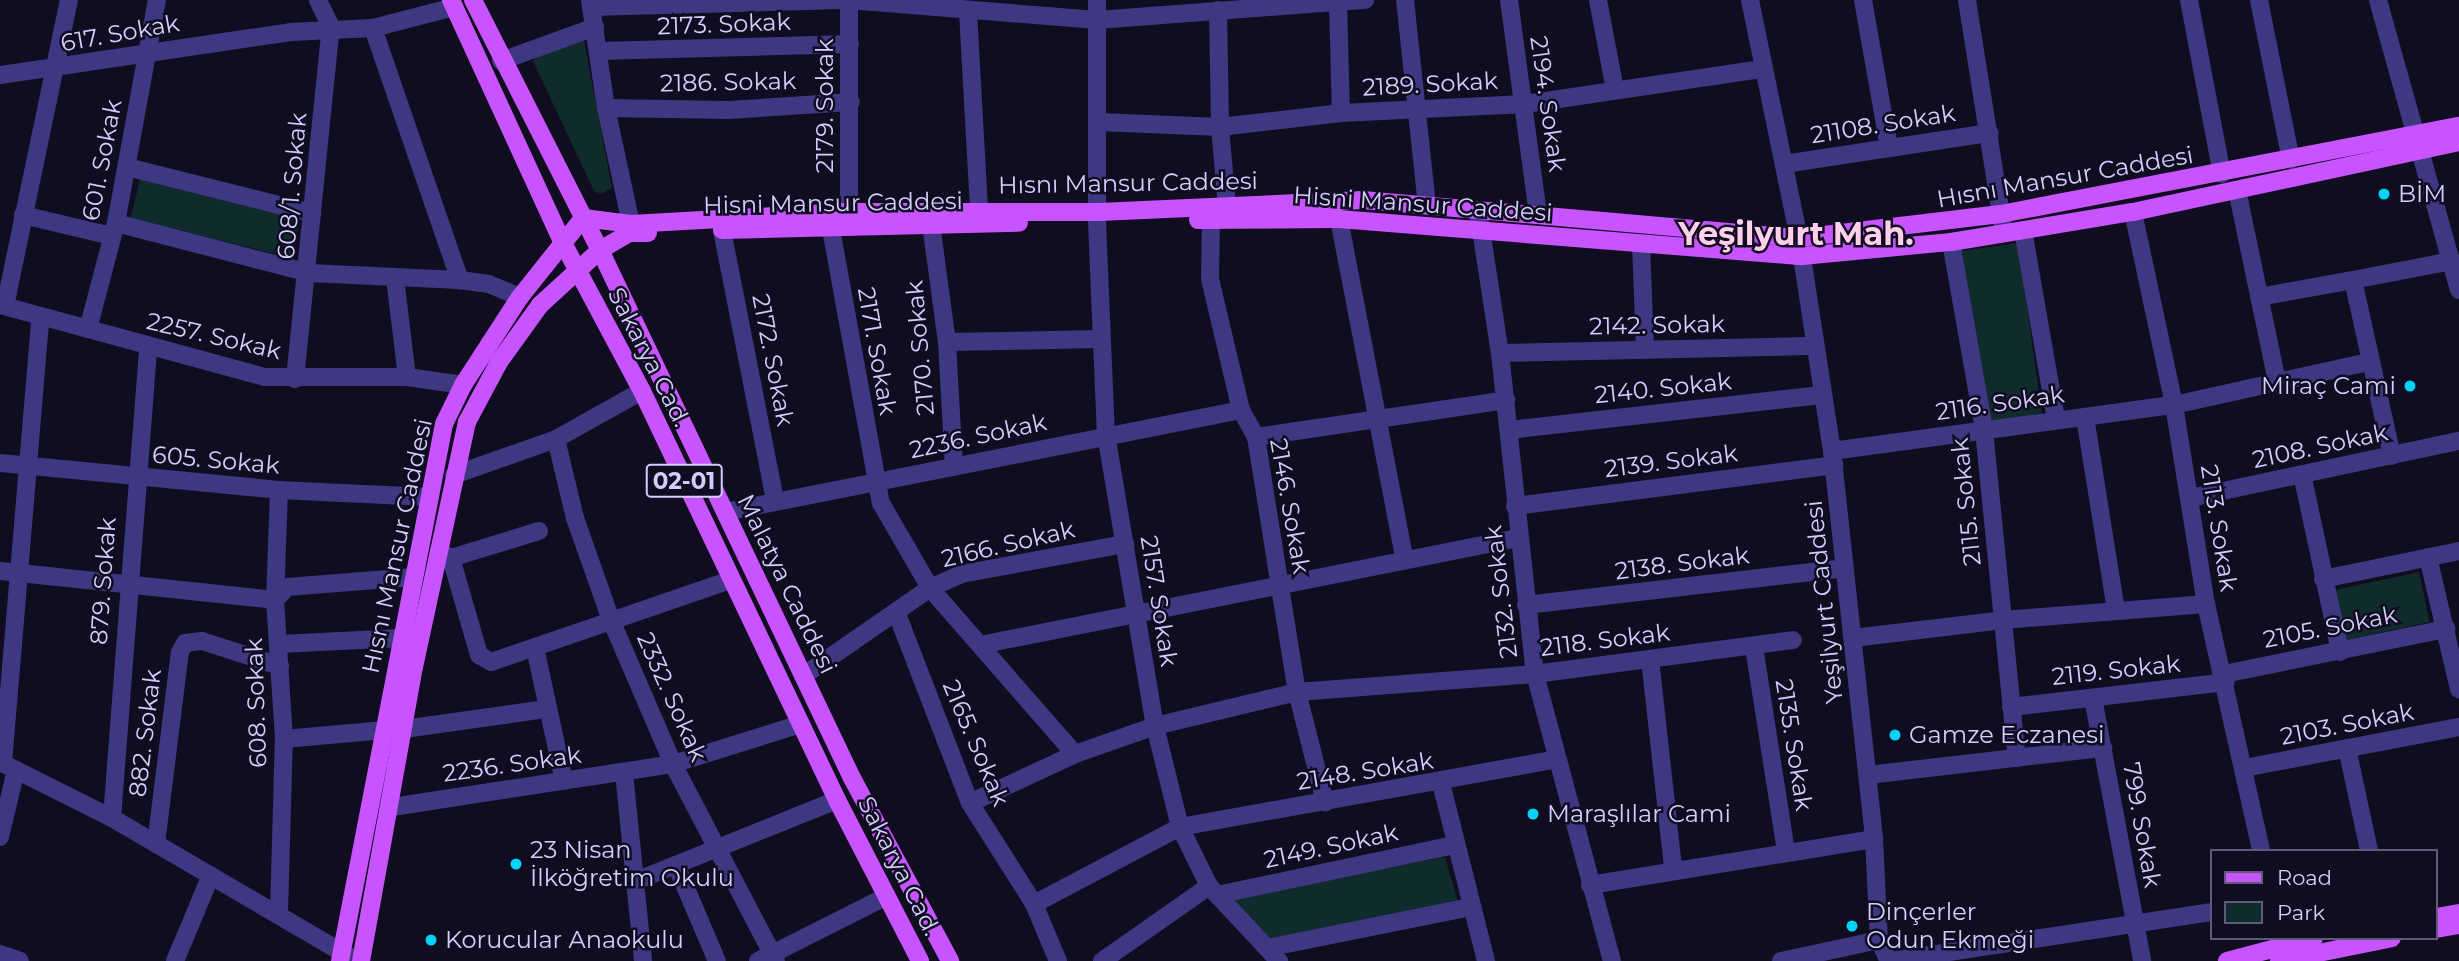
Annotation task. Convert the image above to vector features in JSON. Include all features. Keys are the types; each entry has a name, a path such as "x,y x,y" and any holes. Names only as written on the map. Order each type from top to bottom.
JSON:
{"main road":[{"name":"Malatya Caddesi","path":"473,0 501,61 600,250 803,676 950,961"},
{"name":"Sakarya Cad.","path":"452,3 563,243 642,391 837,800 919,961"},
{"name":"Hısnı Mansur Caddesi","path":"350,959 385,730 444,424 463,385 520,297 583,218 631,224 849,212 979,211 1098,217 1363,200 1538,215 1801,247 2001,214 2291,160 2419,142 2459,126"},
{"name":"Hisni Mansur Caddesi","path":"350,959 392,807 404,729 445,555 454,475 480,394 540,305 576,268 629,233 831,229 1098,217 1339,219 1642,244 1801,247 1951,242 2133,212 2238,190 2419,142 2459,142"},
{"path":"2438,917 2459,913"},
{"path":"2438,929 2459,925"},
{"path":"2280,953 2309,940"},
{"path":"2227,961 2377,940"}],"street":[{"path":"3,306 69,0"},
{"name":"601. Sokak","path":"88,329 114,229 157,0"},
{"path":"318,0 331,27"},
{"path":"631,224 606,108 591,4 849,0 968,12 1097,20 1291,2 1366,0"},
{"name":"2179. Sokak","path":"849,0 849,212"},
{"name":"2157. Sokak","path":"1097,0 1098,217 1106,434 1154,726 1180,827 1213,890 1273,955"},
{"path":"1405,0 1427,205"},
{"name":"2194. Sokak","path":"1509,0 1538,215"},
{"path":"1598,0 1615,90"},
{"name":"Yeşilyurt Caddesi","path":"1750,0 1762,69 1801,247 1833,458 1868,775 1879,940 1890,961"},
{"path":"1863,0 1889,148"},
{"path":"1966,0 1990,133 2004,233"},
{"path":"2189,0 2222,174"},
{"path":"2259,0 2291,160"},
{"path":"2378,0 2459,290"},
{"path":"1338,2 1341,113"},
{"name":"617. Sokak","path":"0,75 331,27 373,28 452,3"},
{"path":"1218,10 1220,127 1227,207"},
{"path":"968,12 979,211"},
{"name":"608/1. Sokak","path":"295,379 309,273 312,213 331,27"},
{"path":"501,61 595,27"},
{"path":"373,28 460,280"},
{"name":"2173. Sokak","path":"599,51 850,44"},
{"name":"2189. Sokak","path":"1099,122 1220,127 1341,113 1525,104 1762,69"},
{"name":"2186. Sokak","path":"606,108 729,110 851,102"},
{"name":"21108. Sokak","path":"1784,164 1990,133"},
{"path":"127,167 312,213"},
{"path":"2238,190 2277,382"},
{"name":"2132. Sokak","path":"1478,209 1506,400 1525,606 1535,674 1612,961"},
{"name":"2113. Sokak","path":"2133,212 2174,405 2206,604 2225,678 2260,849"},
{"path":"23,215 114,229 309,273 460,280 489,284 520,297"},
{"path":"1339,219 1405,561"},
{"name":"2146. Sokak","path":"1210,220 1210,279 1241,410 1256,437 1297,692 1325,802"},
{"name":"2170. Sokak","path":"931,224 947,342 954,467"},
{"name":"2171. Sokak","path":"831,229 875,482 897,536 930,588 1075,754"},
{"name":"2172. Sokak","path":"722,230 775,500"},
{"path":"2023,230 2056,420"},
{"name":"2115. Sokak","path":"1951,242 1984,430 2017,758"},
{"path":"1642,244 1645,350"},
{"path":"2259,297 2452,261"},
{"path":"395,278 407,377"},
{"path":"2353,280 2368,362 2392,456"},
{"name":"2257. Sokak","path":"3,306 148,348 265,377 407,377 463,385"},
{"path":"0,837 21,572 26,467 40,318"},
{"path":"947,342 1101,339"},
{"name":"2142. Sokak","path":"1500,352 1815,346"},
{"name":"879. Sokak","path":"112,818 127,586 148,348"},
{"name":"2116. Sokak","path":"1833,458 1984,430 2174,405 2368,362"},
{"path":"454,475 556,439 642,391"},
{"name":"2140. Sokak","path":"1509,430 1823,395"},
{"path":"1256,437 1380,421 1506,400"},
{"name":"2236. Sokak","path":"725,512 1106,434 1241,410"},
{"path":"2085,416 2116,611"},
{"name":"2332. Sokak","path":"556,439 575,518 611,620 673,764 719,848 769,959"},
{"name":"2108. Sokak","path":"2190,498 2459,441"},
{"name":"2139. Sokak","path":"1515,506 1833,458"},
{"name":"605. Sokak","path":"0,463 279,491 428,497"},
{"path":"2302,474 2340,652"},
{"name":"608. Sokak","path":"279,491 275,600 280,644 284,739 279,913"},
{"path":"539,531 445,555 482,659 495,662 731,580"},
{"path":"980,645 1279,588 1518,538"},
{"name":"2166. Sokak","path":"803,676 897,614 930,588 961,574 1125,544"},
{"path":"2323,579 2459,551"},
{"path":"2428,558 2459,689"},
{"name":"2138. Sokak","path":"1525,606 1844,568"},
{"path":"0,570 127,586 275,600 287,587 414,577"},
{"path":"1853,638 2003,620 2206,604"},
{"name":"2165. Sokak","path":"897,614 970,803 1034,904 1058,961"},
{"name":"2105. Sokak","path":"2225,678 2446,629"},
{"path":"280,644 401,639"},
{"name":"2118. Sokak","path":"970,803 1075,754 1154,726 1297,692 1535,674 1793,640"},
{"name":"882. Sokak","path":"156,844 180,652 185,643 202,641 279,666"},
{"name":"2135. Sokak","path":"1754,647 1786,852"},
{"path":"536,648 564,781"},
{"path":"1650,659 1673,869"},
{"name":"2119. Sokak","path":"2011,707 2225,678"},
{"name":"799. Sokak","path":"2093,698 2142,961"},
{"path":"404,729 547,709"},
{"name":"2236. Sokak","path":"392,807 673,764 801,724"},
{"path":"284,739 385,730"},
{"name":"2103. Sokak","path":"2244,768 2347,748 2458,732"},
{"path":"1868,775 2103,748"},
{"path":"2347,748 2369,849"},
{"name":"2148. Sokak","path":"1034,904 1180,827 1441,783 1557,759"},
{"path":"6,765 112,818 279,913 350,959"},
{"path":"624,773 638,880 643,961"},
{"path":"1441,783 1470,907 1486,961"},
{"path":"638,880 837,800"},
{"path":"1590,885 1673,869 1874,839"},
{"name":"2149. Sokak","path":"1213,890 1455,845"},
{"path":"676,865 717,961"},
{"path":"175,961 211,875"},
{"path":"1102,961 1213,890"},
{"path":"769,959 887,896"},
{"path":"1273,955 1470,907"},
{"path":"1890,961 2210,912"},
{"path":"1781,961 1879,940"},
{"path":"0,954 20,961"}],"green space":[{"path":"578,37 584,41 612,188 601,194 594,191 533,61 539,52"},
{"path":"141,176 301,216 291,258 131,218"},
{"path":"2018,243 2042,413 1983,422 1959,251"},
{"path":"2419,572 2430,622 2345,640 2335,590"},
{"path":"1445,857 1458,902 1269,939 1230,898"}],"place":[{"name":"BİM","path":"2384,194"},
{"name":"Miraç Cami","path":"2410,386"},
{"name":"Gamze Eczanesi","path":"1895,735"},
{"name":"Maraşlılar Cami","path":"1533,814"},
{"name":"23 Nisan İlköğretim Okulu","path":"516,864"},
{"name":"Dinçerler Odun Ekmeği","path":"1852,926"},
{"name":"Korucular Anaokulu","path":"431,940"}],"district":[{"name":"Yeşilyurt Mah.","path":"1796,234"}]}
